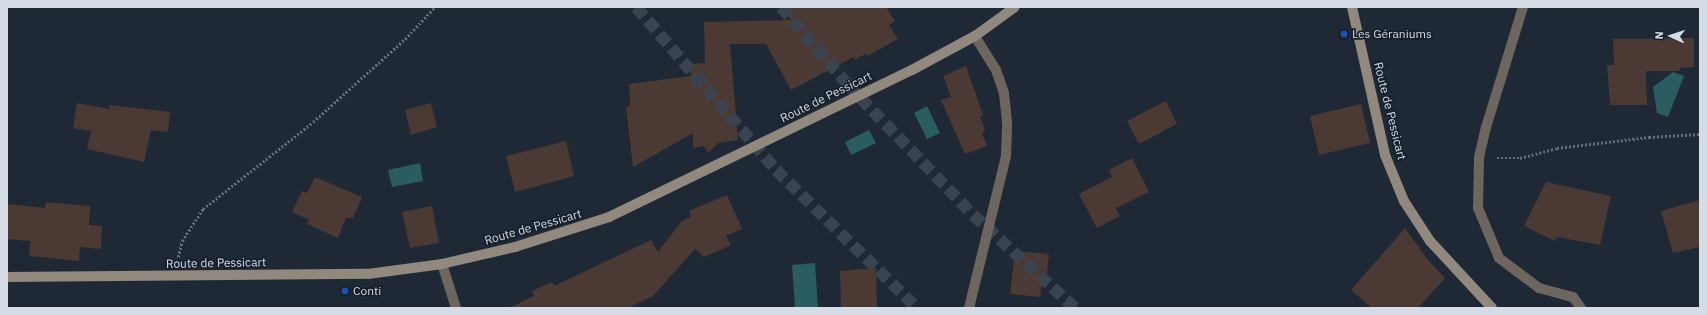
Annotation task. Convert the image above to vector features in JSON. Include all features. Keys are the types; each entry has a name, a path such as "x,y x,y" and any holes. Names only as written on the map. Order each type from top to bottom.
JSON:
{"street":[{"name":"Route de Pessicart","path":"7,277 368,274 442,264 555,236 609,217 912,70 975,36 1014,7"},
{"name":"Route de Pessicart","path":"1352,7 1385,155 1404,201 1430,241 1492,308"},
{"path":"1523,7 1486,127 1479,158 1478,208 1499,258 1540,288 1573,297 1581,308"},
{"path":"969,308 1004,164 1007,122 1004,93 996,70 975,36"},
{"path":"442,264 456,308"}],"path":[{"path":"174,276 182,241 203,209 313,122 405,39 435,7"},
{"path":"1520,158 1557,148 1649,137 1700,134"}],"shaded area":[{"path":"1673,72 1684,76 1668,117 1657,113 1653,87"},
{"path":"927,106 940,133 927,139 914,113"},
{"path":"869,130 876,143 851,155 845,142"},
{"path":"420,163 423,181 392,187 388,170"},
{"path":"815,263 818,308 795,308 792,265"}],"building":[{"path":"785,7 886,7 895,21 889,25 898,39 867,56 865,54 855,60 854,57 791,90 766,44 730,44 738,140 718,143 708,153 704,146 693,148 693,133 633,167 626,107 630,106 629,84 691,76 690,64 705,63 704,22 790,20"},
{"path":"1694,38 1694,67 1679,68 1680,71 1646,71 1647,105 1610,105 1607,65 1614,65 1613,39"},
{"path":"966,66 983,115 980,116 985,131 982,133 987,146 965,154 941,100 951,97 943,76"},
{"path":"1166,101 1177,124 1139,144 1127,121"},
{"path":"77,103 109,109 110,105 170,112 168,132 151,130 144,162 87,149 91,131 73,128"},
{"path":"431,103 437,127 411,135 405,110"},
{"path":"1361,104 1370,143 1319,155 1310,116"},
{"path":"566,141 574,176 515,192 506,156"},
{"path":"1132,158 1149,192 1116,208 1120,216 1097,228 1079,194 1112,177 1109,170"},
{"path":"315,177 362,197 353,218 346,218 338,238 307,224 309,220 292,212 302,191 307,193"},
{"path":"1546,182 1611,196 1600,245 1557,237 1555,241 1524,226"},
{"path":"727,195 742,229 726,236 731,245 704,257 695,249 653,296 628,308 509,308 534,296 532,291 552,282 554,286 651,240 658,252 682,221 691,217 689,211"},
{"path":"1700,200 1700,247 1673,253 1661,211"},
{"path":"46,202 90,206 89,225 102,226 101,249 80,247 79,261 29,256 30,241 7,239 7,204 45,208"},
{"path":"432,206 439,243 410,248 402,212"},
{"path":"1405,228 1427,259 1445,278 1418,308 1372,308 1351,290"},
{"path":"1015,251 1049,254 1047,274 1043,273 1040,297 1010,294"},
{"path":"876,268 877,308 841,308 840,271"}],"tunnel":[{"path":"636,7 776,170 917,308"},
{"path":"781,7 848,85 973,215 1075,308"}],"place":[{"name":"Les Géraniums","path":"1344,34"},
{"name":"Conti","path":"345,291"}]}
